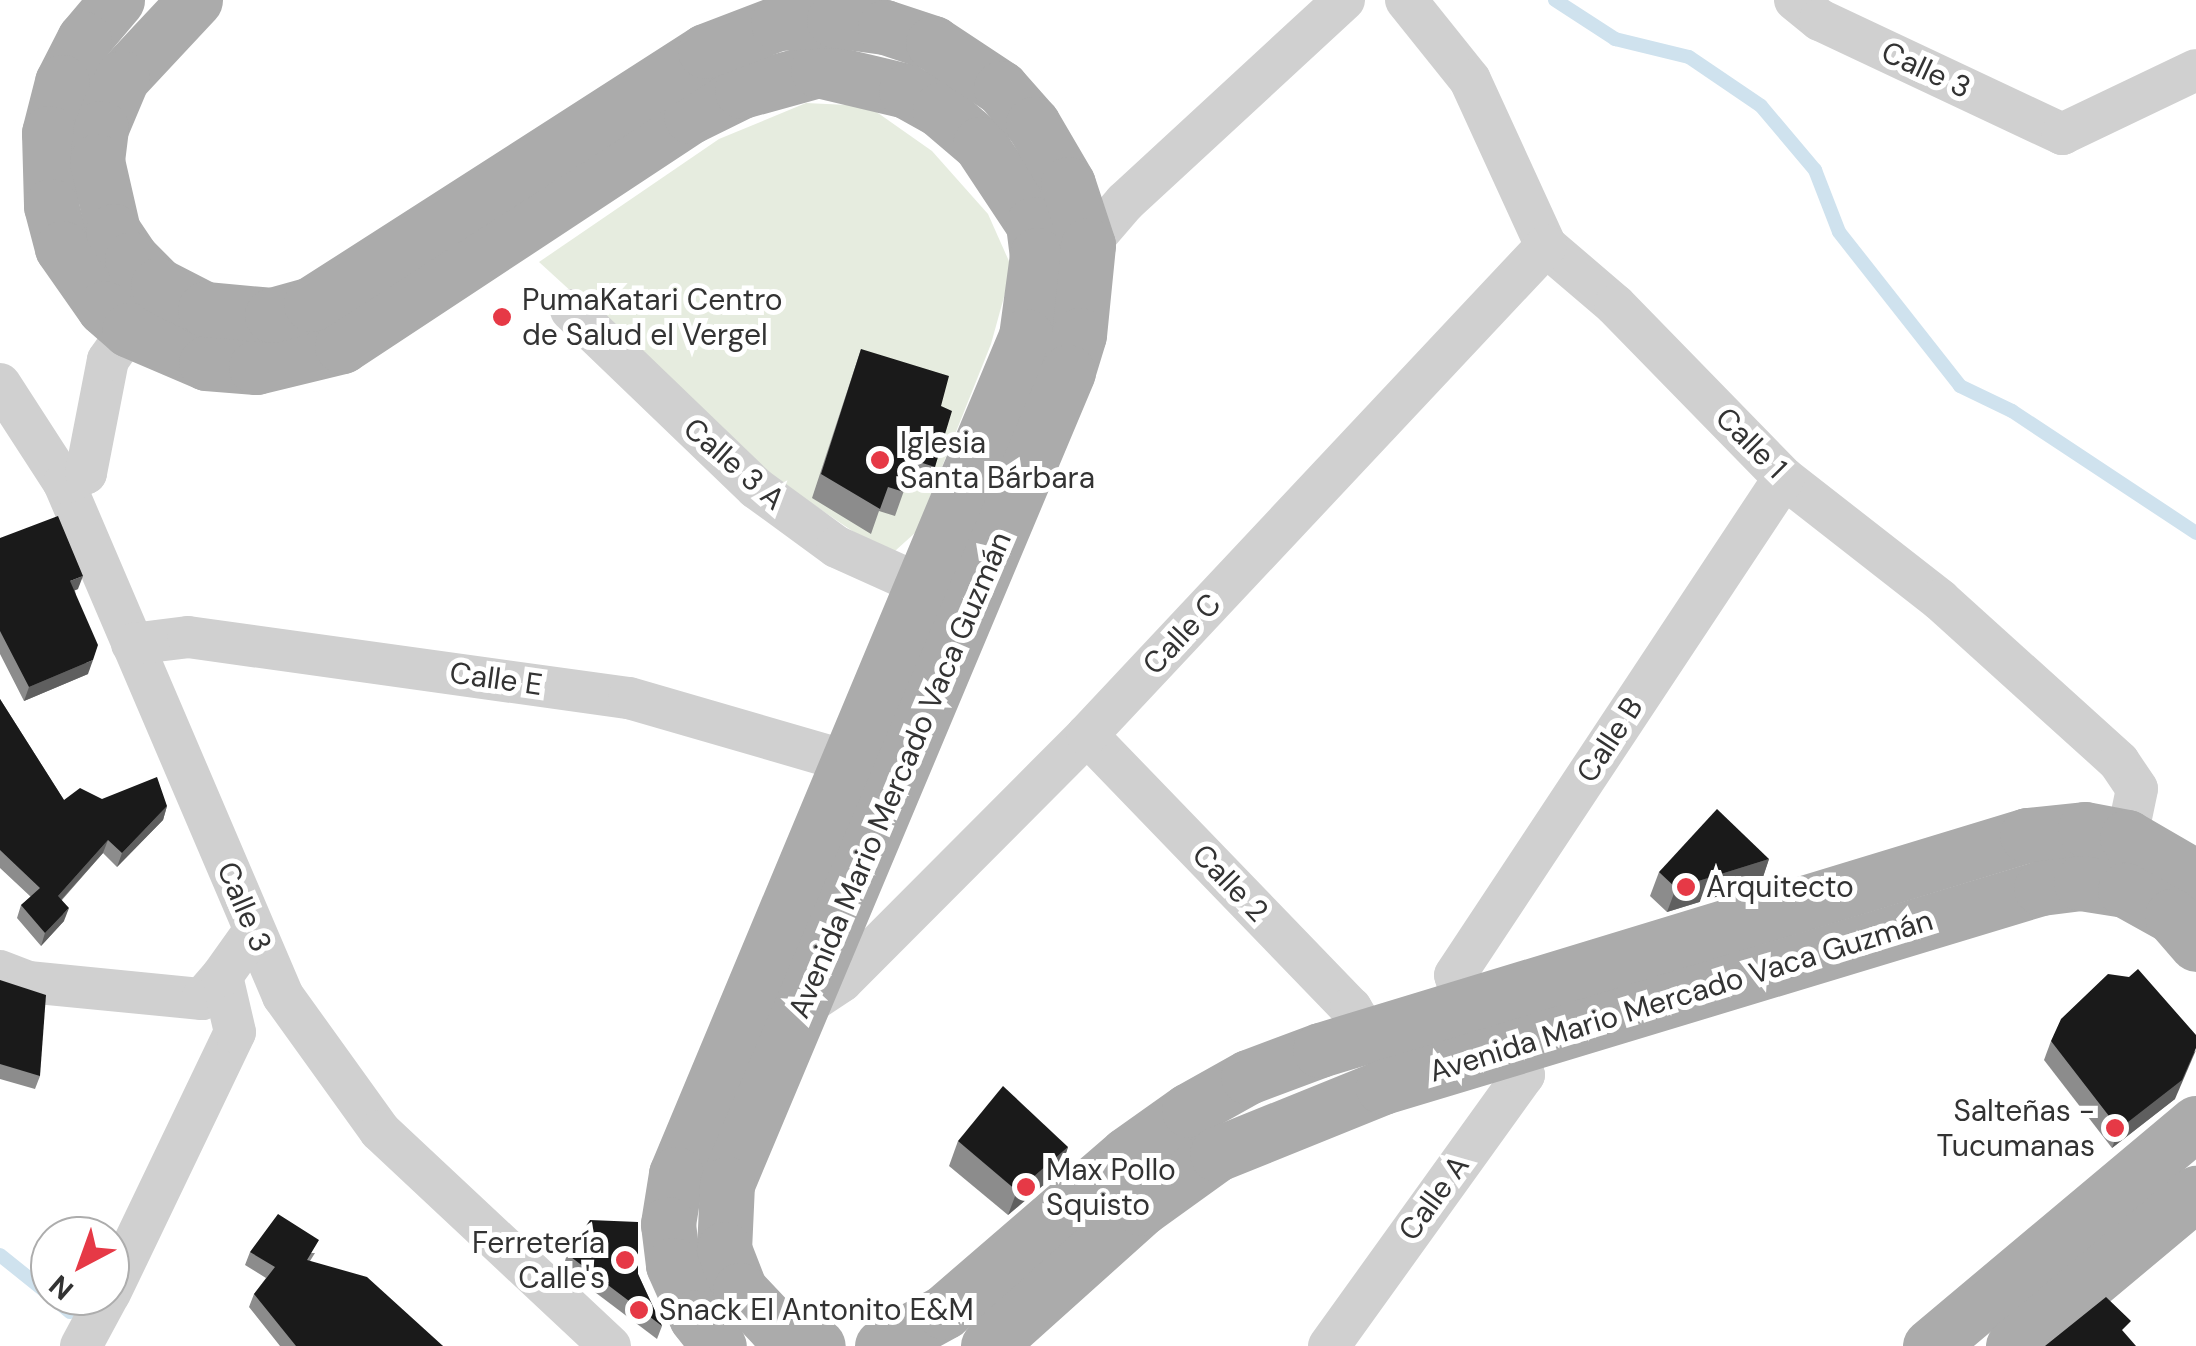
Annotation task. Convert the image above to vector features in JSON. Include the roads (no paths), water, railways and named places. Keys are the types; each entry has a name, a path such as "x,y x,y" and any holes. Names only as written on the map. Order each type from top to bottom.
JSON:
{"main road":[{"name":"Avenida Mario Mercado Vaca Guzmán","path":"116,0 84,39 62,82 49,133 49,176 62,248 82,282 144,307 238,316 312,304 705,51 778,24 906,91 967,132 1010,181 1033,224 1062,250 1079,334 1068,372 876,771 779,996 676,1174 668,1224 683,1292 719,1346"},
{"name":"Avenida Mario Mercado Vaca Guzmán","path":"144,307 113,231 98,179 98,142 122,78 195,0"},
{"name":"Avenida Mario Mercado Vaca Guzmán","path":"876,771 921,584 1062,250"},
{"name":"Avenida Mario Mercado Vaca Guzmán","path":"882,1346 944,1312 1128,1154 1190,1110 1248,1077 1367,1036 2027,836 2084,830 2126,837 2196,877"},
{"name":"Avenida Mario Mercado Vaca Guzmán","path":"988,1346 1142,1208 1217,1154 1383,1087 2040,888 2081,883 2125,890 2172,916 2196,944"},
{"name":"Avenida Mario Mercado Vaca Guzmán","path":"779,996 720,1221 732,1275 784,1339"},
{"path":"1367,1036 1383,1087"},
{"path":"1930,1346 2196,1123"},
{"path":"2013,1346 2196,1194"}],"street":[{"path":"1062,250 1124,202 1344,0"},
{"name":"Calle 1","path":"1406,0 1470,80 1546,246 1615,305 1784,478 1940,600 2118,762 2137,789 2126,837"},
{"name":"Calle 3","path":"1795,0 1820,20 2062,134 2196,70"},
{"name":"Calle C","path":"779,996 842,981 1087,736 1546,246"},
{"path":"64,483 86,473 108,360 144,307"},
{"name":"Calle 3 A","path":"570,310 756,488 837,547 921,584"},
{"name":"Calle 3","path":"0,384 64,483 284,996 380,1132 610,1346"},
{"name":"Calle B","path":"1464,1008 1456,975 1784,478"},
{"name":"Calle E","path":"132,644 188,637 629,698 876,771"},
{"name":"Calle 2","path":"1087,736 1351,1008 1367,1036"},
{"path":"0,971 28,982 202,999 254,931"},
{"path":"130,1251 235,1032 222,976"},
{"name":"Calle A","path":"1329,1346 1524,1075 1512,1048"},
{"path":"81,1346 97,1316"}],"waterway":[{"path":"1555,0 1615,39 1689,57 1761,106 1815,170 1839,232 1960,386 2012,411 2196,533"},
{"path":"0,1255 30,1279"}],"place":[{"name":"PumaKatari Centro de Salud el Vergel","path":"502,317"},
{"name":"Iglesia Santa Bárbara","path":"880,460"},
{"name":"Arquitecto","path":"1686,887"},
{"name":"Salteñas - Tucumanas","path":"2115,1128"},
{"name":"Max Pollo Squisto","path":"1026,1187"},
{"name":"Ferretería Calle's","path":"625,1260"},
{"name":"Snack El Antonito E&M","path":"639,1310"}]}
